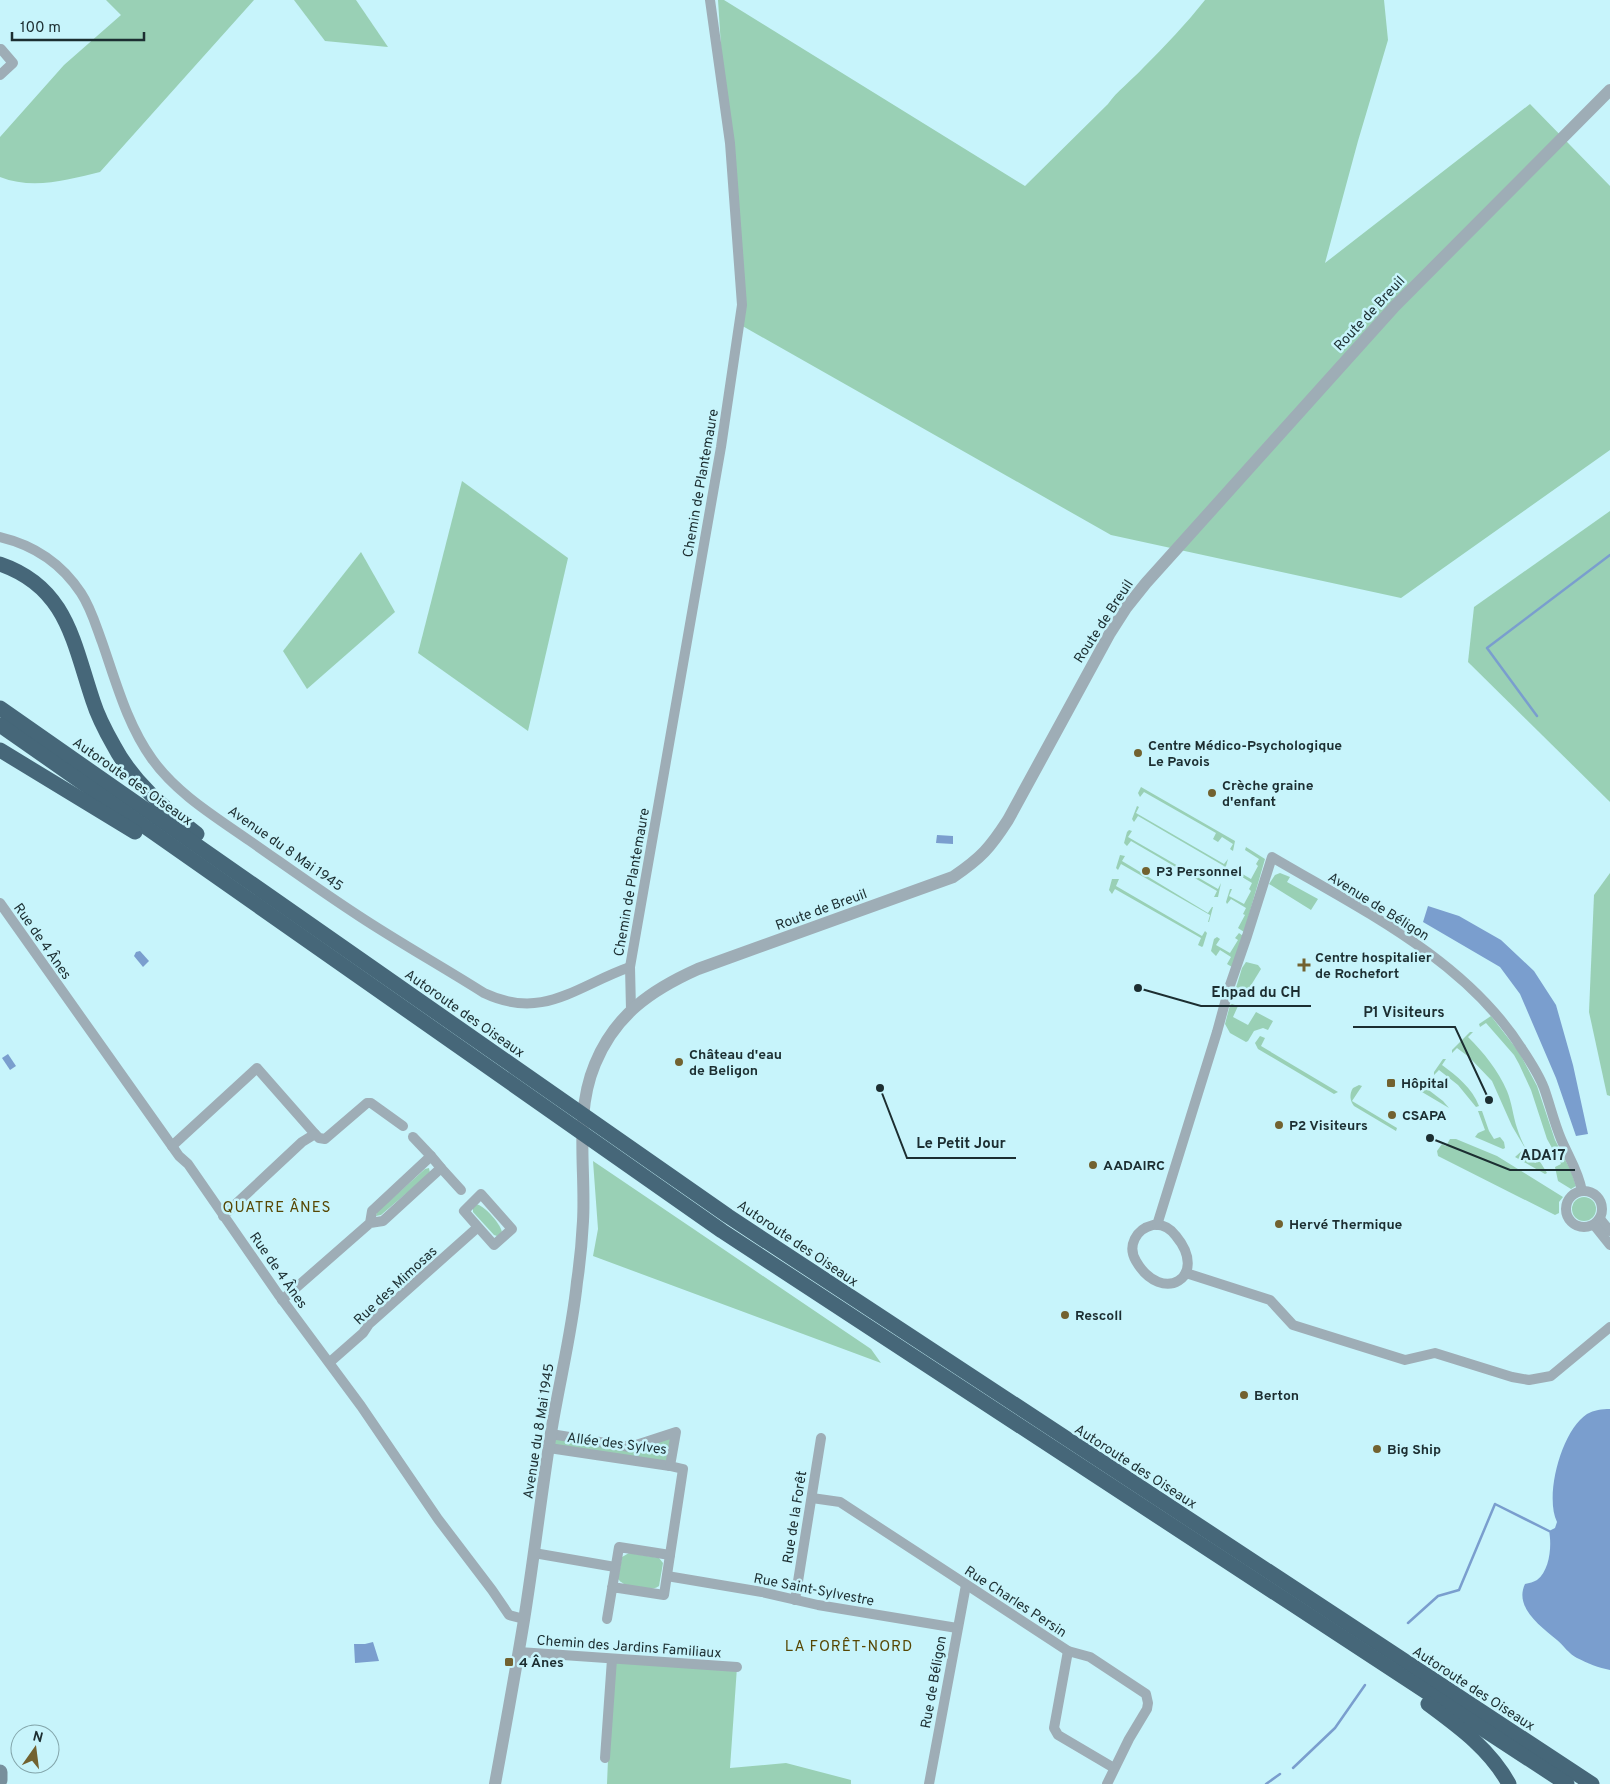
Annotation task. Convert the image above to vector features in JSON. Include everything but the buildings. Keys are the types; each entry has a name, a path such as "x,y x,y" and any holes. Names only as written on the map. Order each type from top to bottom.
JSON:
{"highway":[{"path":"0,564 25,574 45,590 64,617 104,728 126,766 146,789 177,818 264,884 330,938"},
{"name":"Autoroute des Oiseaux","path":"0,708 728,1216 1592,1784"},
{"path":"0,725 722,1231 1567,1784"},
{"path":"0,750 268,914"},
{"path":"1319,1622 1473,1738 1497,1764 1509,1784"}],"main road":[{"path":"0,1772 0,1780"}],"street":[{"name":"Chemin de Plantemaure","path":"630,967 721,447 742,306 730,143 710,0"},
{"path":"0,50 14,63 0,75"},
{"name":"Route de Breuil","path":"589,1080 605,1043 631,1010 670,982 698,969 953,878 976,862 992,845 1008,820 1110,634 1146,583 1395,306 1610,90"},
{"name":"Avenue du 8 Mai 1945","path":"0,536 26,545 45,556 58,566 82,594 91,612 130,721 152,760 166,776 183,792 215,816 327,895 499,1000 531,1005 549,1001 568,995 609,974 630,967"},
{"name":"Avenue de Béligon","path":"1157,1224 1216,1037 1229,988 1272,857 1420,946 1446,966 1492,1009 1522,1048 1543,1087 1561,1139 1579,1176 1582,1191"},
{"name":"Rue de 4 Ânes","path":"0,903 179,1156 188,1164 282,1300 330,1362 438,1519 509,1615 524,1620"},
{"path":"630,967 631,1010"},
{"path":"172,1146 257,1068 319,1138 325,1139 367,1103 371,1103 403,1126"},
{"name":"Avenue du 8 Mai 1945","path":"496,1784 519,1652 551,1434 577,1284 583,1220 583,1112 589,1080"},
{"path":"223,1216 302,1142 315,1134"},
{"path":"414,1136 462,1190"},
{"path":"370,1222 372,1211 431,1156"},
{"path":"282,1300 370,1222 383,1221 441,1168"},
{"path":"1582,1191 1598,1197 1602,1208 1597,1222 1589,1227 1579,1227 1570,1221 1566,1212 1568,1202 1574,1195 1582,1191"},
{"path":"481,1194 512,1229 494,1245 478,1227 464,1211 481,1194"},
{"path":"1597,1222 1610,1231"},
{"path":"1597,1222 1610,1245"},
{"path":"1157,1224 1170,1230 1188,1254 1189,1260 1186,1273 1179,1280 1171,1284 1161,1284 1152,1280 1138,1264 1132,1251 1135,1238 1147,1226 1157,1224"},
{"name":"Rue des Mimosas","path":"330,1362 364,1333 369,1324 478,1227"},
{"path":"1186,1273 1270,1300 1293,1324 1398,1358 1405,1360 1434,1353 1512,1377 1530,1380 1550,1376 1610,1327"},
{"name":"Allée des Sylves","path":"549,1448 670,1466 676,1432 630,1447 551,1434"},
{"name":"Rue de la Forêt","path":"794,1600 821,1438"},
{"path":"612,1587 664,1595 683,1469 670,1466"},
{"name":"Rue Charles Persin","path":"812,1498 840,1502 1068,1652 1090,1657 1146,1694 1147,1709 1107,1784"},
{"path":"607,1619 619,1547 670,1555"},
{"path":"534,1553 615,1567"},
{"name":"Rue Saint-Sylvestre","path":"667,1576 957,1628"},
{"name":"Rue de Béligon","path":"932,1784 957,1628 966,1585"},
{"name":"Chemin des Jardins Familiaux","path":"519,1652 737,1667"},
{"path":"1068,1652 1054,1728 1058,1735 1114,1768"},
{"path":"604,1758 612,1659"}],"green space":[{"path":"106,0 254,0 100,172 63,181 37,183 12,181 0,177 0,137 64,65 121,15"},
{"path":"294,0 356,0 388,47 325,41"},
{"path":"718,0 724,0 1025,186 1139,72 1205,0 1384,0 1388,40 1325,263 1530,104 1610,186 1610,450 1401,598 1111,535 739,324"},
{"path":"462,481 568,558 528,731 418,653"},
{"path":"1610,511 1610,802 1468,662 1474,607"},
{"path":"361,552 395,612 307,689 283,651"},
{"path":"1141,787 1235,841 1233,851 1230,849 1233,844 1222,837 1218,842 1213,839 1216,833 1144,792 1140,797 1138,793"},
{"path":"1137,806 1139,807 1136,813 1224,864 1228,859 1224,873 1221,873 1224,866 1138,816 1134,822 1132,819"},
{"path":"1129,830 1132,831 1128,837 1218,889 1221,883 1218,897 1214,897 1217,891 1131,841 1127,846 1124,843"},
{"path":"1246,847 1265,859 1244,932 1238,928 1245,915 1243,914 1246,908 1231,899 1227,904 1226,902 1230,889 1232,889 1229,896 1244,904 1251,891 1249,889 1252,883 1237,874 1234,880 1237,866 1242,867 1239,872 1251,879 1258,866 1256,864 1259,859 1245,850"},
{"path":"1120,855 1125,856 1122,861 1208,913 1213,907 1209,922 1210,915 1121,864 1118,870 1116,868"},
{"path":"1280,873 1290,877 1287,882 1318,899 1311,910 1269,884 1275,875"},
{"path":"1610,873 1610,1096 1607,1095 1589,1012 1594,895"},
{"path":"1112,879 1119,879 1116,886 1202,936 1205,931 1207,933 1203,946 1198,945 1201,938 1115,889 1112,894 1109,890"},
{"path":"1239,933 1243,936 1232,967 1227,964 1231,957 1220,950 1216,956 1211,951 1214,939 1217,937 1220,939 1216,945 1230,953 1238,940 1235,938"},
{"path":"1246,962 1258,965 1261,969 1245,995 1242,996 1235,991 1242,968"},
{"path":"1230,1005 1238,1006 1233,1017 1248,1025 1256,1012 1273,1021 1268,1030 1263,1028 1254,1031 1246,1042 1230,1033 1225,1024"},
{"path":"1491,1016 1519,1052 1537,1086 1555,1140 1571,1171 1576,1186 1571,1189 1558,1181 1555,1167 1561,1164 1547,1139 1531,1090 1514,1055 1486,1023 1480,1027 1479,1024"},
{"path":"1470,1032 1473,1032 1468,1037 1490,1062 1503,1083 1509,1096 1524,1146 1535,1163 1539,1160 1547,1173 1545,1174 1515,1157 1525,1148 1512,1126 1492,1081 1469,1057 1457,1048 1452,1053 1452,1050"},
{"path":"1260,1036 1265,1038 1261,1046 1338,1092 1334,1094 1258,1049 1255,1043"},
{"path":"1443,1059 1446,1059 1442,1065 1468,1088 1479,1106 1476,1107 1458,1085 1439,1070 1434,1075"},
{"path":"1359,1085 1362,1086 1352,1101 1397,1128 1396,1131 1354,1106 1351,1100 1351,1093 1353,1088"},
{"path":"1426,1088 1443,1101 1449,1108 1422,1092"},
{"path":"1478,1111 1482,1111 1494,1139 1500,1137 1504,1142 1505,1148 1503,1149 1475,1137 1478,1133 1485,1130"},
{"path":"1450,1139 1456,1139 1497,1156 1563,1197 1559,1202 1559,1213 1555,1215 1438,1156 1437,1151 1442,1144 1446,1146"},
{"path":"593,1161 871,1349 881,1363 593,1256 598,1229"},
{"path":"429,1168 430,1173 381,1215 376,1216 377,1212 425,1169"},
{"path":"1584,1197 1592,1201 1596,1209 1592,1217 1584,1221 1576,1217 1572,1209 1576,1201"},
{"path":"476,1204 484,1208 492,1216 502,1234 494,1235 473,1212 473,1207"},
{"path":"676,1432 670,1466 549,1448 551,1434 630,1447"},
{"path":"629,1553 659,1558 663,1563 659,1586 650,1589 638,1589 626,1585 618,1579 622,1557"},
{"path":"612,1659 737,1667 730,1768 786,1763 851,1780 851,1784 607,1784"}],"water":[{"path":"937,835 953,836 953,844 936,843"},
{"path":"1428,906 1459,916 1501,940 1534,971 1556,1005 1573,1065 1588,1134 1576,1136 1556,1078 1520,994 1500,967 1423,922"},
{"path":"140,951 149,961 143,967 134,956 136,952"},
{"path":"8,1054 16,1066 10,1070 2,1058"},
{"path":"1610,1409 1610,1670 1571,1654 1530,1615 1523,1600 1523,1592 1525,1584 1537,1580 1541,1576 1549,1557 1549,1531 1555,1528 1557,1522 1553,1496 1554,1480 1563,1448 1578,1422 1587,1414 1598,1410"},
{"path":"373,1642 379,1661 355,1663 354,1644"}],"waterway":[{"path":"1537,716 1487,648 1610,555"},
{"path":"1408,1623 1438,1596 1459,1590 1495,1504 1549,1531"},
{"path":"1293,1768 1335,1728 1365,1685"},
{"path":"1266,1784 1280,1774"}],"place":[{"name":"Centre Médico-Psychologique Le Pavois","path":"1138,753"},
{"name":"Crèche graine d'enfant","path":"1212,793"},
{"name":"P3 Personnel","path":"1146,871"},
{"name":"Centre hospitalier de Rochefort","path":"1304,965"},
{"name":"Ehpad du CH","path":"1138,988"},
{"name":"Château d'eau de Beligon","path":"679,1062"},
{"name":"Hôpital","path":"1391,1083"},
{"name":"Le Petit Jour","path":"880,1088"},
{"name":"P1 Visiteurs","path":"1489,1100"},
{"name":"CSAPA","path":"1392,1115"},
{"name":"P2 Visiteurs","path":"1279,1125"},
{"name":"ADA17","path":"1430,1138"},
{"name":"AADAIRC","path":"1093,1165"},
{"name":"Hervé Thermique","path":"1279,1224"},
{"name":"Rescoll","path":"1065,1315"},
{"name":"Berton","path":"1244,1395"},
{"name":"Big Ship","path":"1377,1449"},
{"name":"4 Ânes","path":"509,1662"}],"district":[{"name":"QUATRE ÂNES","path":"277,1207"},
{"name":"LA FORÊT-NORD","path":"849,1646"}]}
